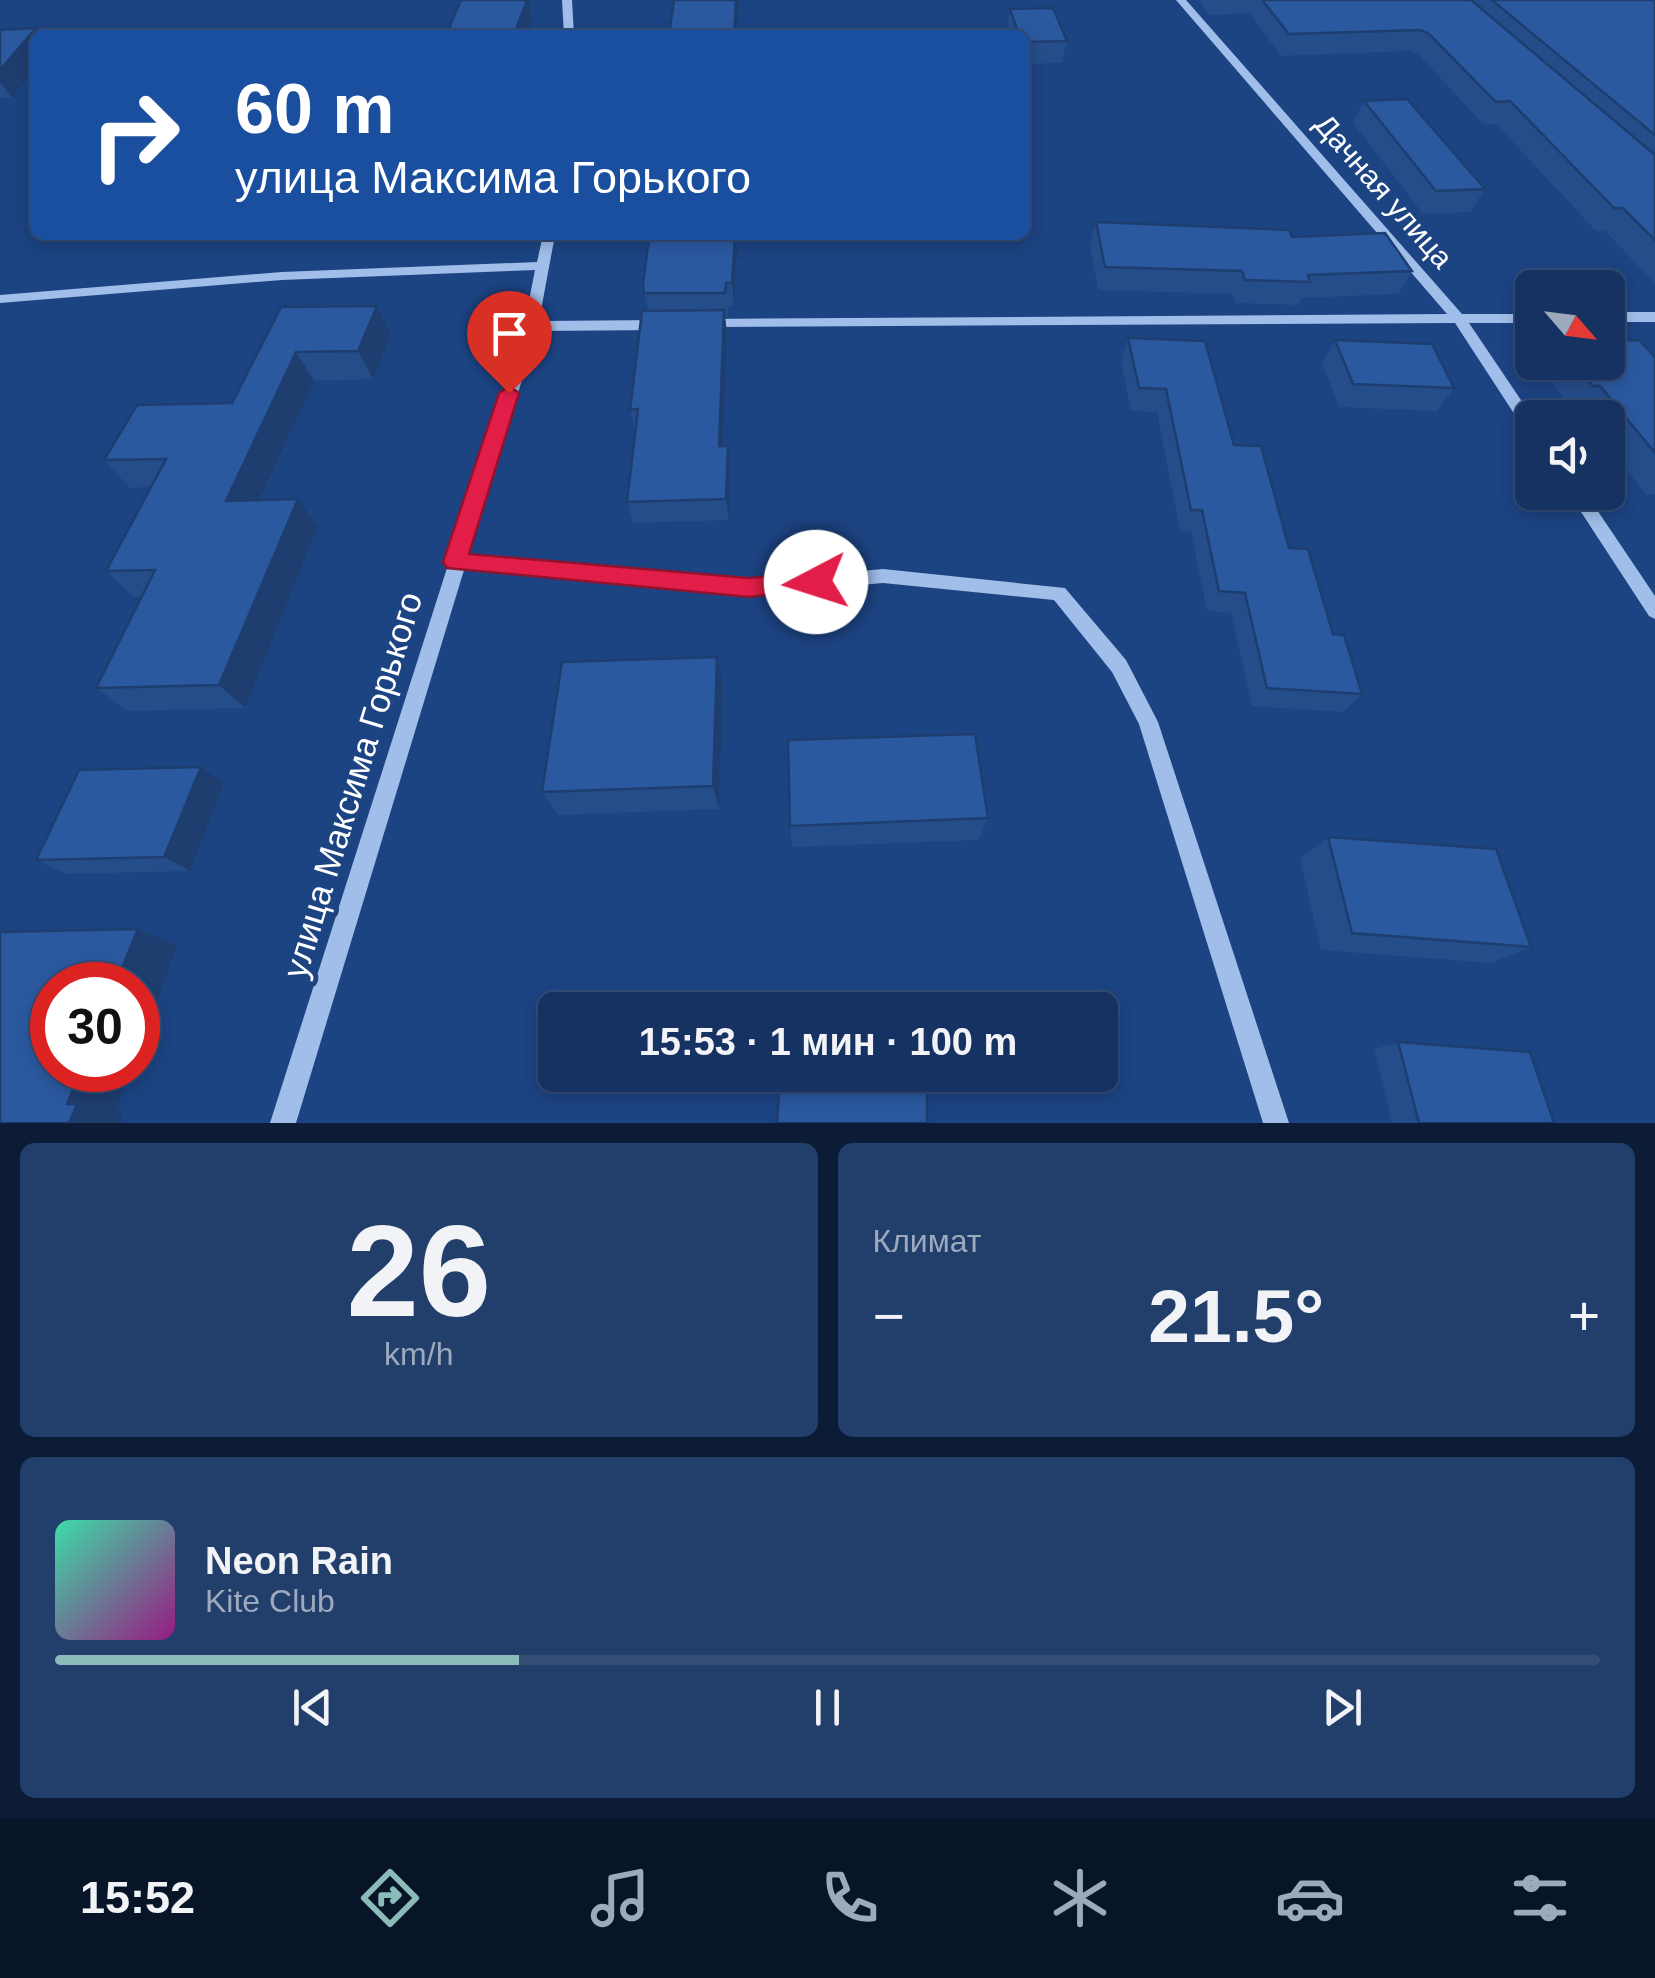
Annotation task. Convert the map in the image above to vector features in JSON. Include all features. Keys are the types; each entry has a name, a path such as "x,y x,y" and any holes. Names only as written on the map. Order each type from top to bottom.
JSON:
{"street":[{"path":"567,0 568,30"},
{"name":"Дачная улица","path":"1181,0 1459,318 1515,402"},
{"name":"улица Максима Горького","path":"283,1123 531,326 548,240"},
{"path":"0,299 282,276 543,266"},
{"path":"1625,318 1655,317"},
{"path":"689,324 1515,318"},
{"path":"531,326 669,324"},
{"path":"1588,510 1655,611"},
{"path":"455,562 749,588 883,576 1059,593 1119,666 1148,722 1276,1123"}],"building":[{"path":"461,0 527,0 516,30 448,30"},
{"path":"674,0 736,0 734,30 670,30"},
{"path":"1262,0 1471,0 1655,155 1655,240 1623,208 1614,208 1510,101 1496,102 1428,33 1420,30 1289,34"},
{"path":"1492,0 1655,0 1655,135"},
{"path":"1053,8 1067,41 1030,42 1030,30 1017,30 1010,9"},
{"path":"36,28 30,30 0,70 0,30"},
{"path":"1407,99 1485,189 1436,191 1364,101"},
{"path":"1096,222 1289,230 1292,237 1385,233 1412,271 1308,275 1310,282 1245,280 1242,271 1105,267"},
{"path":"649,240 735,240 732,283 726,283 725,293 644,293"},
{"path":"377,306 358,351 296,352 226,501 298,499 219,685 96,688 155,570 106,571 166,459 104,460 137,405 232,403 281,307"},
{"path":"724,310 719,446 728,446 726,499 627,502 638,409 630,410 642,311"},
{"path":"1128,338 1205,341 1234,445 1261,446 1289,548 1308,549 1333,634 1344,635 1362,694 1267,688 1245,593 1219,591 1202,510 1191,510 1166,389 1139,388"},
{"path":"1335,340 1432,344 1454,388 1353,384"},
{"path":"1625,340 1639,340 1655,357 1655,453 1625,416 1625,400 1611,400 1600,386 1593,386 1588,380 1625,380"},
{"path":"717,657 713,786 542,792 562,662"},
{"path":"975,734 988,818 790,826 788,740"},
{"path":"201,767 164,857 36,860 79,770"},
{"path":"1328,837 1496,849 1531,947 1352,933"},
{"path":"138,929 124,962 30,962 30,1092 72,1092 67,1104 77,1104 69,1123 0,1123 0,932"},
{"path":"1398,1042 1530,1052 1554,1123 1419,1123"},
{"path":"779,1092 927,1092 927,1123 777,1123"}],"route":[{"path":"509,393 455,562 749,588 816,582"}]}
